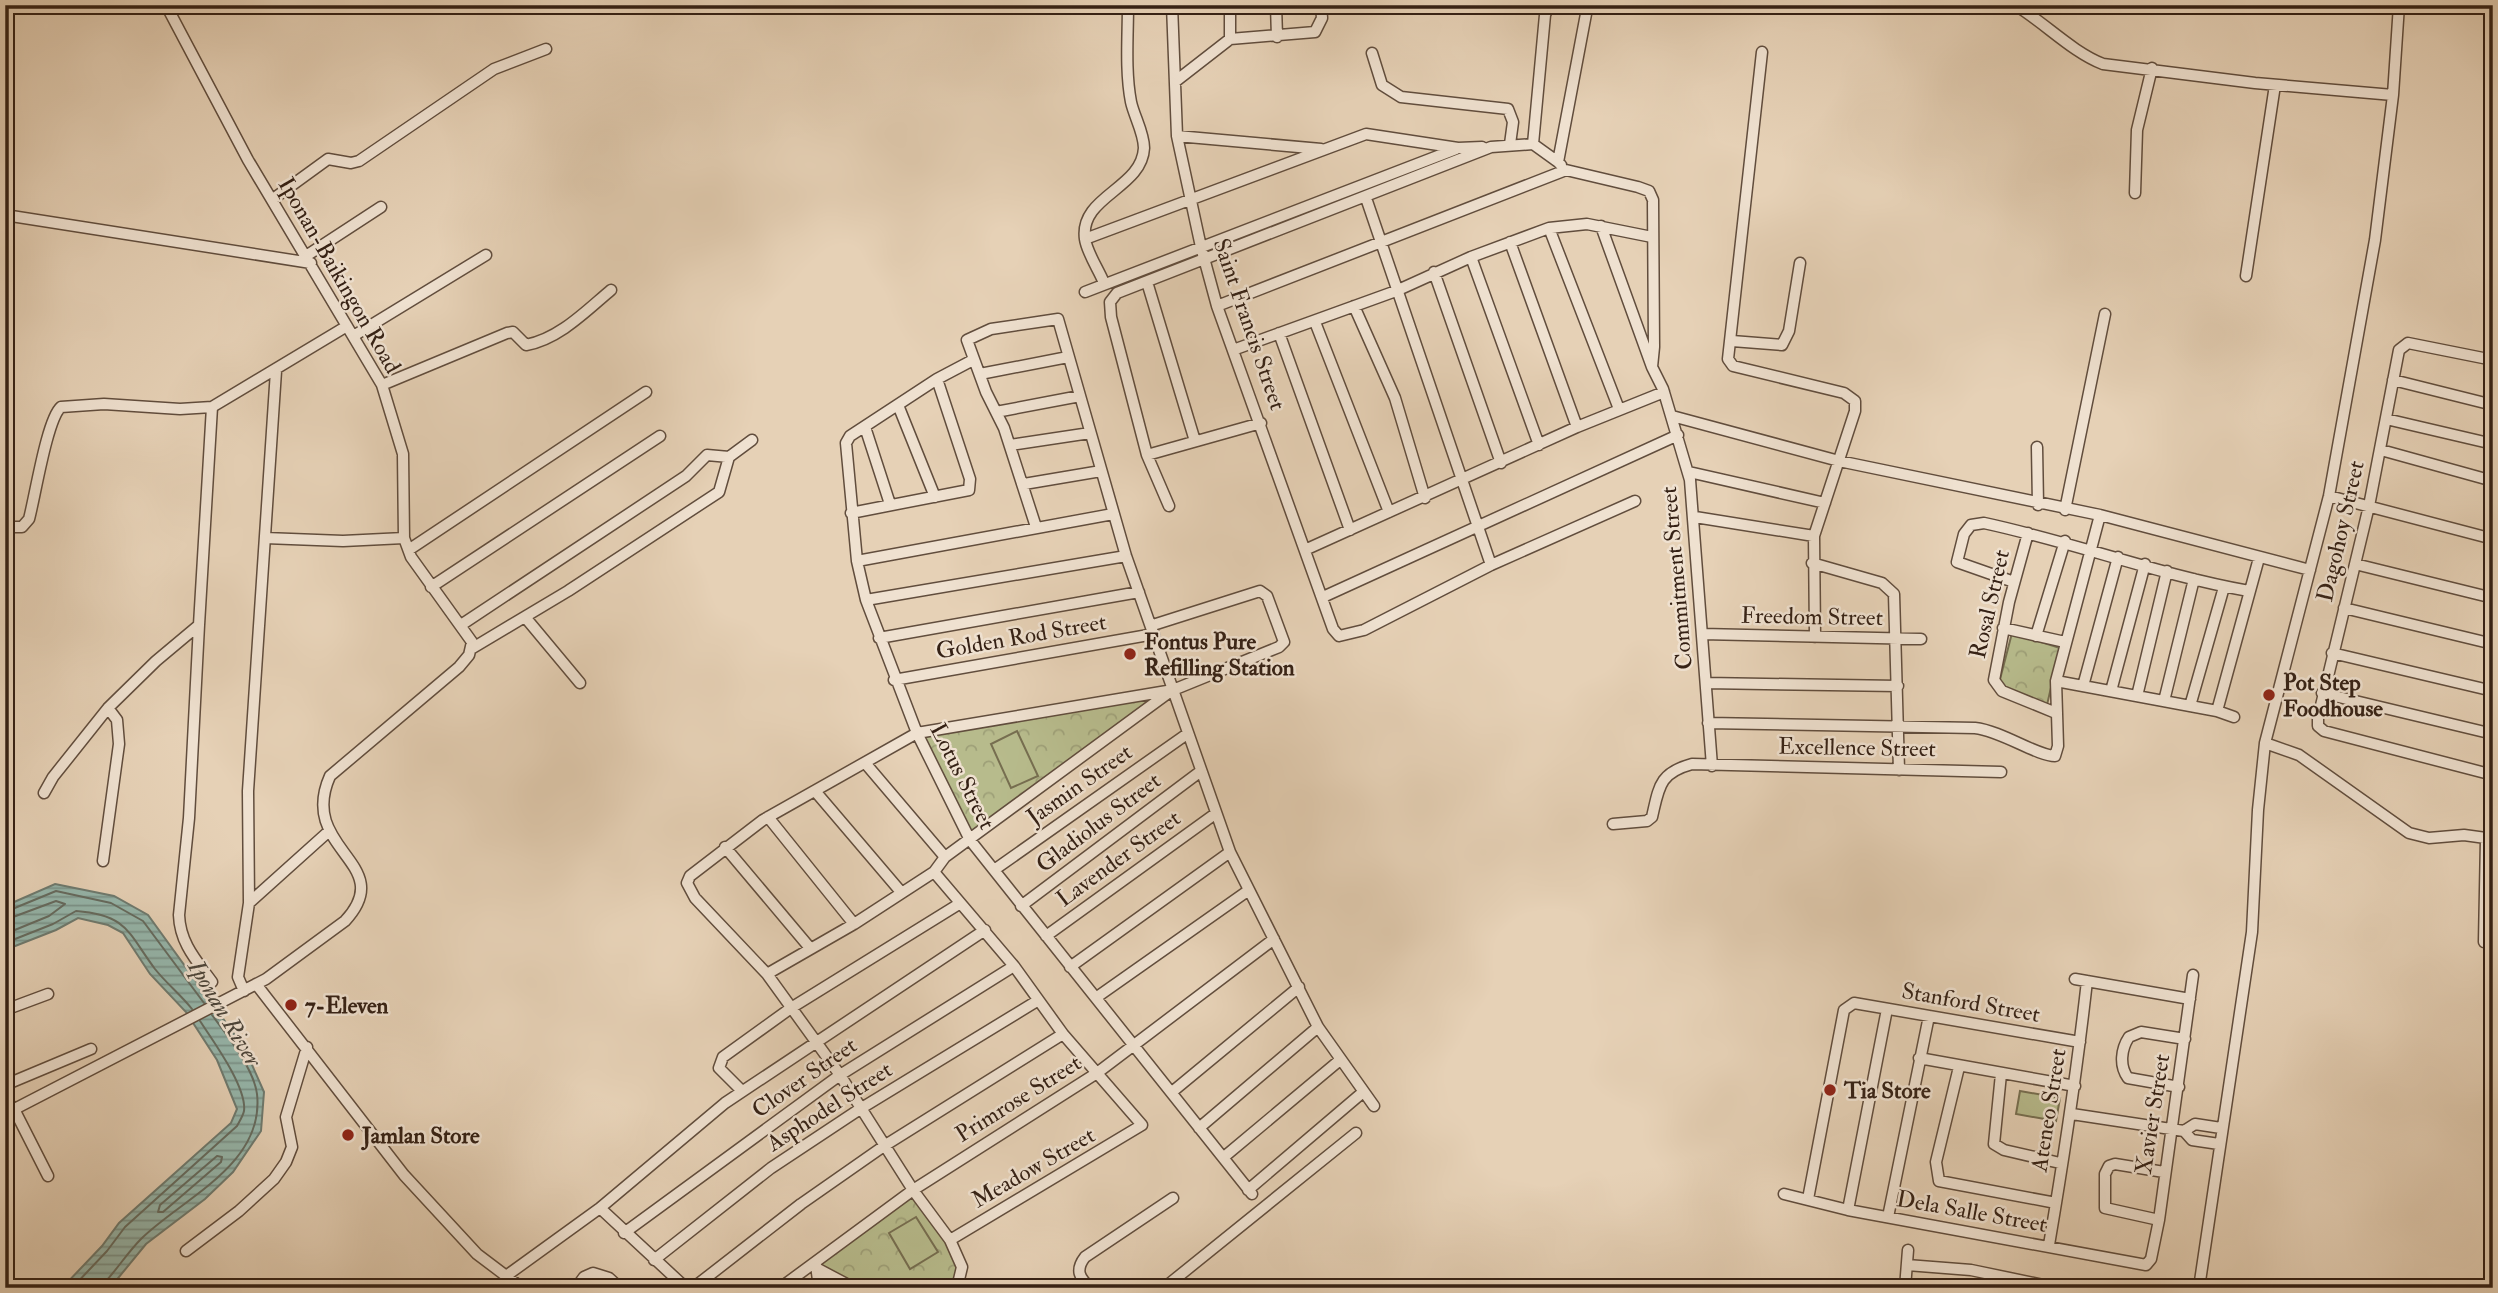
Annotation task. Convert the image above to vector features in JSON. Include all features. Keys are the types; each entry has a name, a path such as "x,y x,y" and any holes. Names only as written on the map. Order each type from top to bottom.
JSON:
{"street":[{"name":"Iponan-Baikingon Road","path":"166,5 272,199 347,326 355,335 382,385 403,454 407,543 411,557 471,638 471,649"},
{"path":"1104,283 1085,239 1091,214 1097,205 1126,183 1139,164 1144,149 1131,100 1128,5"},
{"name":"Saint Francis Street","path":"1172,5 1177,136 1202,253 1217,306 1307,549 1333,629 1339,636 1346,636 1491,565"},
{"path":"1230,5 1230,39"},
{"path":"1276,5 1277,37"},
{"path":"1175,81 1230,39 1315,32 1322,18 1321,5"},
{"path":"1533,144 1545,15 1549,5"},
{"path":"1562,166 1586,14 1584,5"},
{"path":"2015,5 2047,24 2091,59 2115,65 2275,85 2393,95"},
{"path":"2199,1288 2252,932 2257,822 2265,743 2329,496 2375,240 2393,95 2399,5"},
{"path":"272,199 328,159 351,163 359,160 494,69 546,48"},
{"path":"1762,52 1728,359 1733,366 1853,397 1855,411 1814,536 1812,563 1815,637"},
{"path":"1372,53 1382,85 1401,97 1508,109 1513,122 1510,144"},
{"path":"2135,193 2137,130 2152,68"},
{"path":"2245,276 2275,85"},
{"path":"1085,239 1366,134 1458,148 1533,144 1562,166 1649,191 1653,200 1652,367"},
{"path":"1177,136 1326,150"},
{"path":"1085,292 1104,283 1366,198 1491,147"},
{"path":"1169,506 1147,455 1110,302 1118,293 1147,282 1202,253 1458,148"},
{"path":"1217,306 1382,243 1562,166"},
{"path":"1366,198 1395,291 1464,480 1491,565 1635,501"},
{"path":"5,215 308,259 381,207"},
{"path":"1233,350 1315,322 1395,291 1471,257 1549,228 1578,224 1601,226 1652,237"},
{"name":"Commitment Street","path":"1601,226 1652,367 1664,392 1689,472 1695,517 1712,766"},
{"path":"1549,228 1619,409"},
{"path":"1510,242 1577,426"},
{"path":"355,335 486,255"},
{"path":"1471,257 1539,445"},
{"path":"1732,341 1782,345 1789,331 1800,263"},
{"path":"1434,272 1501,463"},
{"path":"1147,282 1195,441"},
{"path":"382,385 507,333 513,332 526,345 541,341 572,322 611,290"},
{"path":"1354,306 1395,398 1425,498"},
{"path":"2065,510 2105,314"},
{"path":"1035,527 1010,445 967,340 972,335 991,329 1058,319 1126,556 1154,629 1187,734 1230,852 1318,1027 1362,1093 1374,1106"},
{"path":"1315,322 1389,512"},
{"path":"7,527 22,527 29,519 46,445 56,412 61,407 104,404 180,409 212,407 347,326"},
{"path":"1279,333 1350,530"},
{"name":"Dagohoy Street","path":"2493,359 2408,342 2399,350 2369,506 2322,693 2318,726 2324,731 2493,775"},
{"path":"981,374 1068,357"},
{"name":"Lotus Street","path":"973,360 937,379 850,436 846,443 851,513 866,600 894,680 917,733 971,840 1250,1192 1362,1093"},
{"path":"244,991 238,977 249,903 248,791 276,371"},
{"path":"851,513 890,504 965,493 971,485 937,379"},
{"path":"2393,380 2493,405"},
{"path":"265,538 407,543 646,392"},
{"path":"1307,549 1425,498 1577,426 1664,392"},
{"path":"996,412 1080,396"},
{"path":"898,405 935,497"},
{"path":"212,407 180,929 190,952 212,982"},
{"path":"1672,416 1839,461 2038,505 2100,515 2310,570"},
{"path":"2386,419 2493,444"},
{"path":"1147,455 1261,423"},
{"path":"865,427 890,504"},
{"path":"1010,445 1090,433"},
{"path":"1323,597 1678,435"},
{"path":"431,587 660,436"},
{"path":"10,1111 244,991 345,921 360,900 362,890 358,873 328,832 323,799 330,776 459,667 471,649 719,492 729,457 752,440"},
{"path":"2037,447 2038,505"},
{"path":"2381,450 2493,481"},
{"path":"461,625 686,475 707,455 729,457"},
{"path":"1024,484 1101,471"},
{"path":"1689,472 1825,503"},
{"path":"2329,496 2493,539"},
{"path":"858,561 1113,514"},
{"path":"1709,723 1986,730 2055,755 2058,747 2056,681 2100,515"},
{"path":"1695,517 1814,536"},
{"path":"2014,582 1963,567 1957,562 1964,534 1971,525 1984,523 2065,541 2091,551 2194,579 2249,591"},
{"name":"Rosal Street","path":"2028,533 2003,628 1995,685 2002,691 2056,713"},
{"path":"2036,636 2065,541"},
{"path":"866,600 1126,556"},
{"path":"2083,686 2118,557"},
{"path":"2217,711 2259,558"},
{"path":"1812,563 1892,589 1895,601 1899,770"},
{"path":"2111,691 2145,564"},
{"path":"2355,564 2493,598"},
{"path":"2137,696 2167,571"},
{"path":"2164,701 2194,579"},
{"path":"2190,706 2224,587"},
{"name":"Golden Rod Street","path":"894,680 1154,629 1261,591 1267,596 1283,638 1279,648 1173,690"},
{"path":"879,638 1139,592"},
{"path":"2344,608 2493,644"},
{"path":"525,617 580,683"},
{"path":"44,793 53,777 108,708 156,661 199,625"},
{"path":"2003,628 2065,642"},
{"name":"Freedom Street","path":"1702,634 1920,639"},
{"path":"2332,653 2493,691"},
{"path":"2056,681 2217,711 2234,717"},
{"path":"1706,683 1898,686"},
{"path":"957,1288 961,1267 950,1240 884,1146 840,1075 767,974 689,890 690,876 724,847 768,817 917,733 1173,690"},
{"path":"767,974 934,872 945,858 1173,690"},
{"path":"2322,693 2493,734"},
{"path":"103,861 119,744 117,720 108,708"},
{"name":"Jasmin Street","path":"994,870 1187,734"},
{"path":"2265,743 2298,755 2409,833 2429,838 2464,835 2490,839 2484,943"},
{"path":"866,764 945,858"},
{"name":"Excellence Street","path":"1613,824 1647,821 1652,817 1656,792 1675,768 1692,764 2001,772"},
{"name":"Gladiolus Street","path":"1021,906 1201,771"},
{"path":"815,791 901,892"},
{"name":"Lavender Street","path":"1046,936 1215,814"},
{"path":"768,817 854,923"},
{"path":"249,903 328,832"},
{"path":"724,847 810,948"},
{"path":"1070,967 1230,852"},
{"path":"934,872 959,904 985,930 1014,966 1037,1001 1097,1073"},
{"path":"1097,997 1249,890"},
{"path":"742,1091 719,1068 719,1063 792,1008 959,904"},
{"path":"506,1276 600,1209 742,1091 985,930"},
{"name":"Primrose Street","path":"780,1288 816,1266 913,1189 1097,1073 1274,939"},
{"name":"Clover Street","path":"624,1233 840,1075 1014,966"},
{"name":"Xavier Street","path":"2151,1259 2159,1220 2164,1172 2179,1130 2179,1087 2193,975"},
{"name":"Ateneo Street","path":"2049,1245 2060,1163 2072,1114 2080,1042 2081,980 2190,999"},
{"path":"256,984 404,1175 477,1254 522,1288"},
{"path":"1172,1092 1298,987"},
{"path":"5,1010 48,995"},
{"name":"Asphodel Street","path":"654,1260 771,1168 860,1109 1037,1001"},
{"name":"Stanford Street","path":"1808,1199 1844,1010 1854,1003 2080,1042"},
{"path":"1848,1210 1887,1009"},
{"path":"1888,1217 1929,1016"},
{"path":"1199,1128 1318,1027"},
{"path":"2179,1087 2128,1078 2123,1069 2123,1054 2126,1042 2134,1033 2185,1039"},
{"path":"693,1288 801,1204 884,1146 1063,1034"},
{"path":"186,1251 239,1212 274,1179 286,1162 292,1147 286,1117 307,1047"},
{"path":"5,1085 91,1049"},
{"path":"1919,1058 2075,1086"},
{"path":"1224,1157 1340,1060"},
{"path":"1959,1067 1936,1162 1939,1181 2056,1203"},
{"name":"Meadow Street","path":"950,1240 1142,1128 1141,1122 1097,1073"},
{"path":"2001,1074 1994,1144 2004,1150 2060,1163"},
{"path":"5,1099 48,1176"},
{"path":"2072,1114 2179,1130 2195,1124 2221,1128"},
{"path":"2179,1130 2192,1140 2219,1144"},
{"path":"1164,1288 1356,1133"},
{"path":"2159,1220 2105,1208 2105,1174 2109,1166 2115,1164 2164,1172"},
{"name":"Dela Salle Street","path":"1784,1194 1848,1210 2146,1265 2151,1259"},
{"path":"1091,1288 1080,1278 1078,1272 1085,1257 1174,1198"},
{"path":"600,1209 686,1288"},
{"path":"1905,1288 1908,1250"},
{"path":"1907,1265 1971,1270 2058,1288"},
{"path":"816,1266 819,1288"},
{"path":"816,1266 853,1288"},
{"path":"576,1288 584,1277 593,1273 609,1278 620,1288"}],"green space":[{"path":"2012,633 2060,648 2047,705 1998,687"},
{"path":"1154,697 971,834 924,736"},
{"path":"1017,731 1038,776 1011,788 991,744"},
{"path":"2020,1091 2060,1098 2056,1121 2016,1114"},
{"path":"913,1194 955,1249 959,1271 950,1288 860,1288 822,1268 820,1262"},
{"path":"916,1217 938,1252 910,1269 889,1233"}],"water":[{"path":"55,884 114,896 148,915 245,1049 264,1092 261,1131 233,1172 205,1199 146,1244 110,1288 62,1288 102,1246 119,1223 231,1123 237,1109 217,1060 186,1012 150,974 123,933 108,925 78,918 56,930 5,950 5,906"}],"place":[{"name":"Fontus Pure Refilling Station","path":"1130,654"},
{"name":"Pot Step Foodhouse","path":"2269,695"},
{"name":"7-Eleven","path":"291,1005"},
{"name":"Tia Store","path":"1830,1090"},
{"name":"Jamlan Store","path":"348,1135"}],"water label":[{"name":"Iponan River","path":"225,1013"}]}
